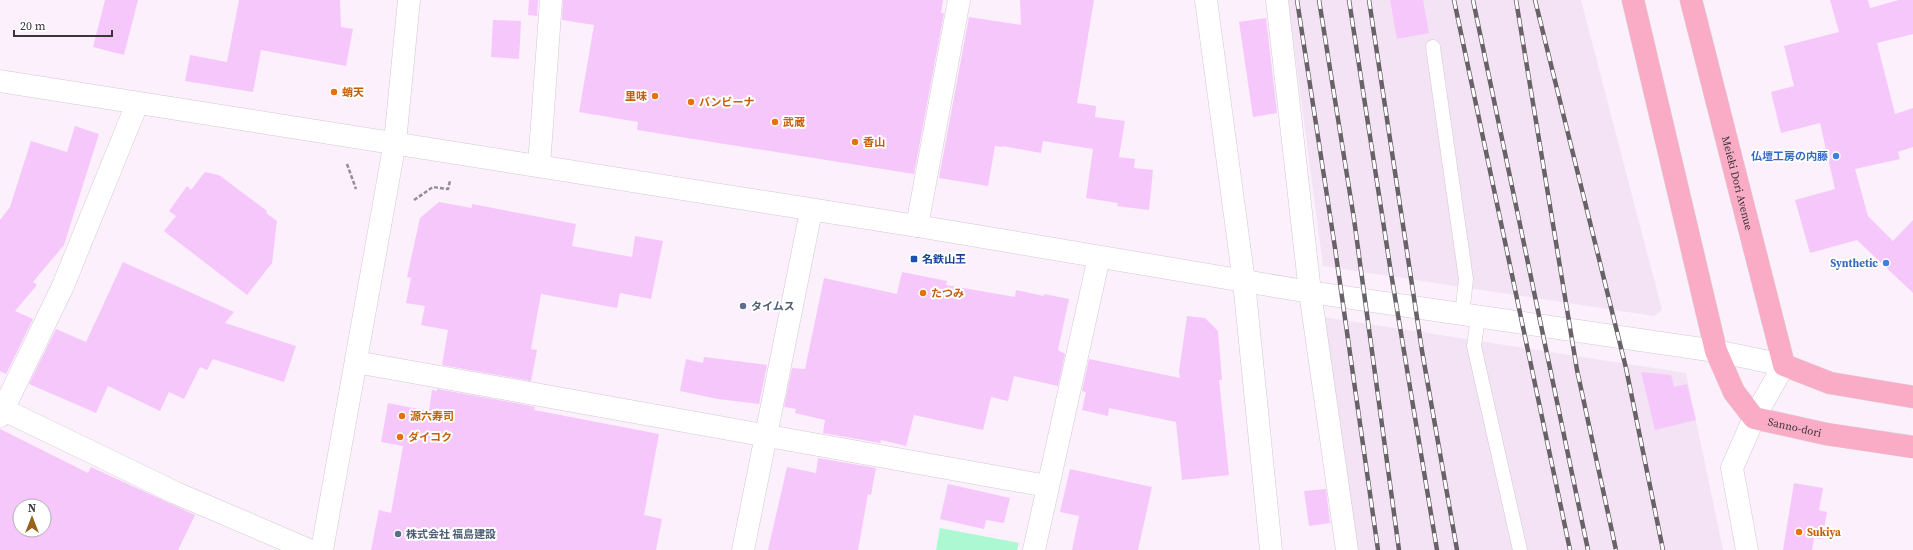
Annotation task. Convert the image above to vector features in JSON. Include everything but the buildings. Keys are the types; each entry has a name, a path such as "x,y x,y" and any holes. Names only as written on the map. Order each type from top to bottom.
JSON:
{"main road":[{"path":"1632,0 1716,351"},
{"name":"Meieki Dori Avenue","path":"1691,0 1784,365"},
{"name":"Sanno-dori","path":"1716,351 1734,392 1754,418 1826,434 1913,447"},
{"path":"1784,365 1830,383 1913,397"}],"street":[{"path":"322,550 395,142 409,0"},
{"path":"539,166 551,0"},
{"path":"917,226 959,0"},
{"path":"1206,0 1244,282 1271,550"},
{"path":"1277,0 1310,292 1347,550"},
{"path":"0,81 137,104 395,142 811,211 917,226 1244,282 1716,351 1784,365 1754,418 1732,468 1747,550"},
{"path":"137,104 64,286 1,411 176,493 309,550"},
{"path":"743,550 811,211"},
{"path":"1034,550 1098,257"},
{"path":"356,362 1047,486"}],"lane":[{"path":"1433,47 1474,346 1520,550"}],"shaded area":[{"path":"1288,0 1581,0 1662,310 1654,316 1323,266"},
{"path":"1323,317 1686,373 1723,550 1353,550"}],"green space":[{"path":"940,528 1019,543 1017,550 936,550"}],"railway":[{"path":"1297,0 1335,248 1378,550"},
{"path":"1319,0 1354,219 1399,550"},
{"path":"1349,0 1391,273 1437,550"},
{"path":"1369,0 1422,351 1457,550"},
{"path":"1454,0 1570,550"},
{"path":"1473,0 1588,550"},
{"path":"1516,0 1577,370 1616,550"},
{"path":"1535,0 1626,368 1663,550"}],"place":[{"name":"蛸天","path":"334,92"},
{"name":"里味","path":"655,96"},
{"name":"バンビーナ","path":"691,102"},
{"name":"武蔵","path":"775,122"},
{"name":"香山","path":"855,142"},
{"name":"仏壇工房の内藤","path":"1836,156"},
{"name":"名鉄山王","path":"914,259"},
{"name":"Synthetic","path":"1886,263"},
{"name":"たつみ","path":"923,293"},
{"name":"タイムス","path":"743,306"},
{"name":"源六寿司","path":"402,416"},
{"name":"ダイコク","path":"400,437"},
{"name":"Sukiya","path":"1799,532"},
{"name":"株式会社 福島建設","path":"398,534"}]}
